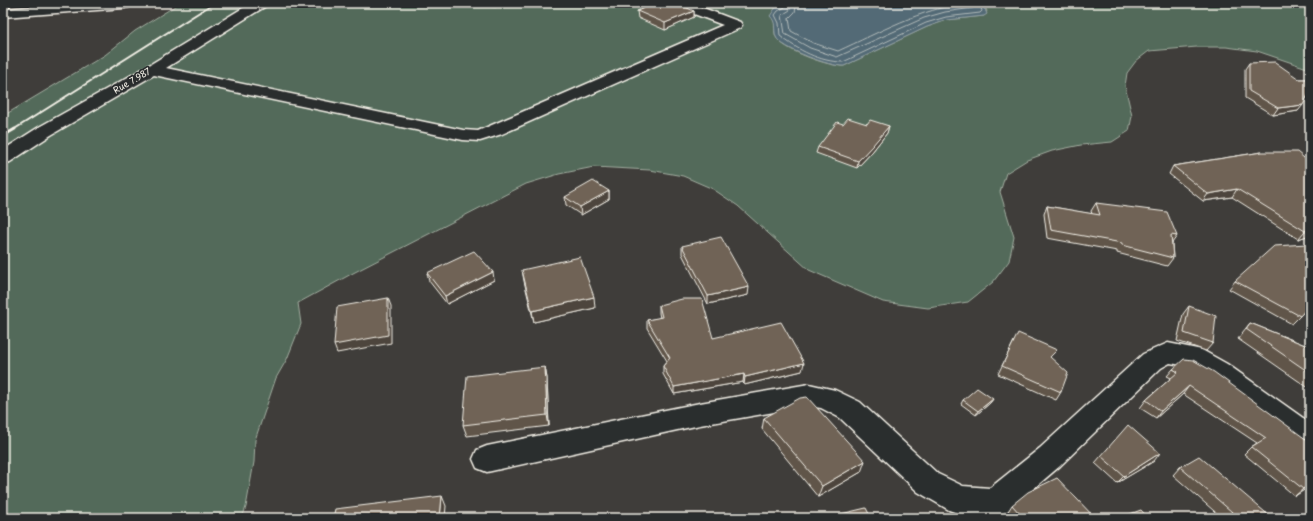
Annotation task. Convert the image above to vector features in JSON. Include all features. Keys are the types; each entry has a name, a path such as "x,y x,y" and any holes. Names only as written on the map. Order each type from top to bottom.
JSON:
{"street":[{"name":"Rue 7.987","path":"3,158 45,131 152,70 261,3"},
{"path":"152,70 463,135 480,136 735,24 678,3"},
{"path":"3,13 124,4"},
{"path":"487,458 700,414 809,395 826,398 850,410 928,483 960,500 995,502 1050,457 1152,361 1168,353 1193,357 1218,372 1310,438"}],"green space":[{"path":"180,3 788,3 776,7 774,22 775,31 776,37 780,42 807,57 828,64 844,66 927,27 947,20 984,16 987,11 982,3 1310,3 1310,69 1257,51 1226,47 1197,47 1149,51 1136,61 1127,73 1125,86 1132,116 1129,131 1112,142 1081,145 1052,151 1027,160 1006,173 1000,192 1014,237 1009,261 993,282 968,302 928,308 883,302 809,270 738,206 713,189 683,176 650,170 594,167 559,174 526,184 298,303 301,324 287,359 276,378 255,440 254,462 246,507 242,518 3,518 3,116 105,55 135,31"}],"water":[{"path":"788,3 982,3 987,14 984,16 947,20 927,27 844,66 828,63 807,56 786,46 776,37 774,23 770,16 776,7"}],"building":[{"path":"656,3 676,3 694,11 665,23 637,11"},
{"path":"1275,62 1299,79 1310,79 1310,91 1303,105 1278,108 1249,91 1249,63"},
{"path":"848,118 867,124 870,120 889,126 858,161 818,147 837,122 843,124"},
{"path":"1262,152 1297,152 1310,163 1310,229 1305,231 1237,189 1208,194 1173,166"},
{"path":"593,181 609,191 580,207 565,197"},
{"path":"1096,203 1167,212 1177,236 1171,235 1173,258 1122,245 1122,243 1051,230 1047,206 1100,215"},
{"path":"721,237 749,287 708,296 682,246"},
{"path":"1307,244 1310,247 1310,305 1300,316 1235,281 1274,246"},
{"path":"474,251 493,272 445,296 427,273"},
{"path":"580,257 594,297 532,311 522,270"},
{"path":"388,298 388,335 334,345 337,307"},
{"path":"682,299 702,299 713,338 781,322 804,363 745,377 744,374 674,387 663,366 670,358 647,320 662,317 659,305"},
{"path":"1189,306 1216,316 1213,343 1184,333"},
{"path":"1250,323 1310,347 1310,373 1246,329"},
{"path":"1018,333 1057,350 1050,357 1068,373 1061,392 1002,366"},
{"path":"1184,359 1193,360 1214,372 1310,441 1310,484 1303,489 1251,447 1266,438 1189,386 1161,411 1146,400 1178,372 1173,369"},
{"path":"545,367 547,415 463,425 467,376"},
{"path":"977,388 993,399 978,411 963,400"},
{"path":"807,397 865,461 822,486 764,418 800,398"},
{"path":"1128,425 1160,453 1124,476 1101,456"},
{"path":"1199,456 1272,518 1239,518 1180,467"},
{"path":"1057,478 1095,518 1011,518 1020,514 1012,505 1028,492"},
{"path":"442,496 440,518 333,518 335,509"},
{"path":"866,508 871,518 843,518 841,514"},
{"path":"1141,510 1148,518 1119,518"}],"railway":[{"path":"13,130 214,3"},
{"path":"3,136 15,129"}]}
